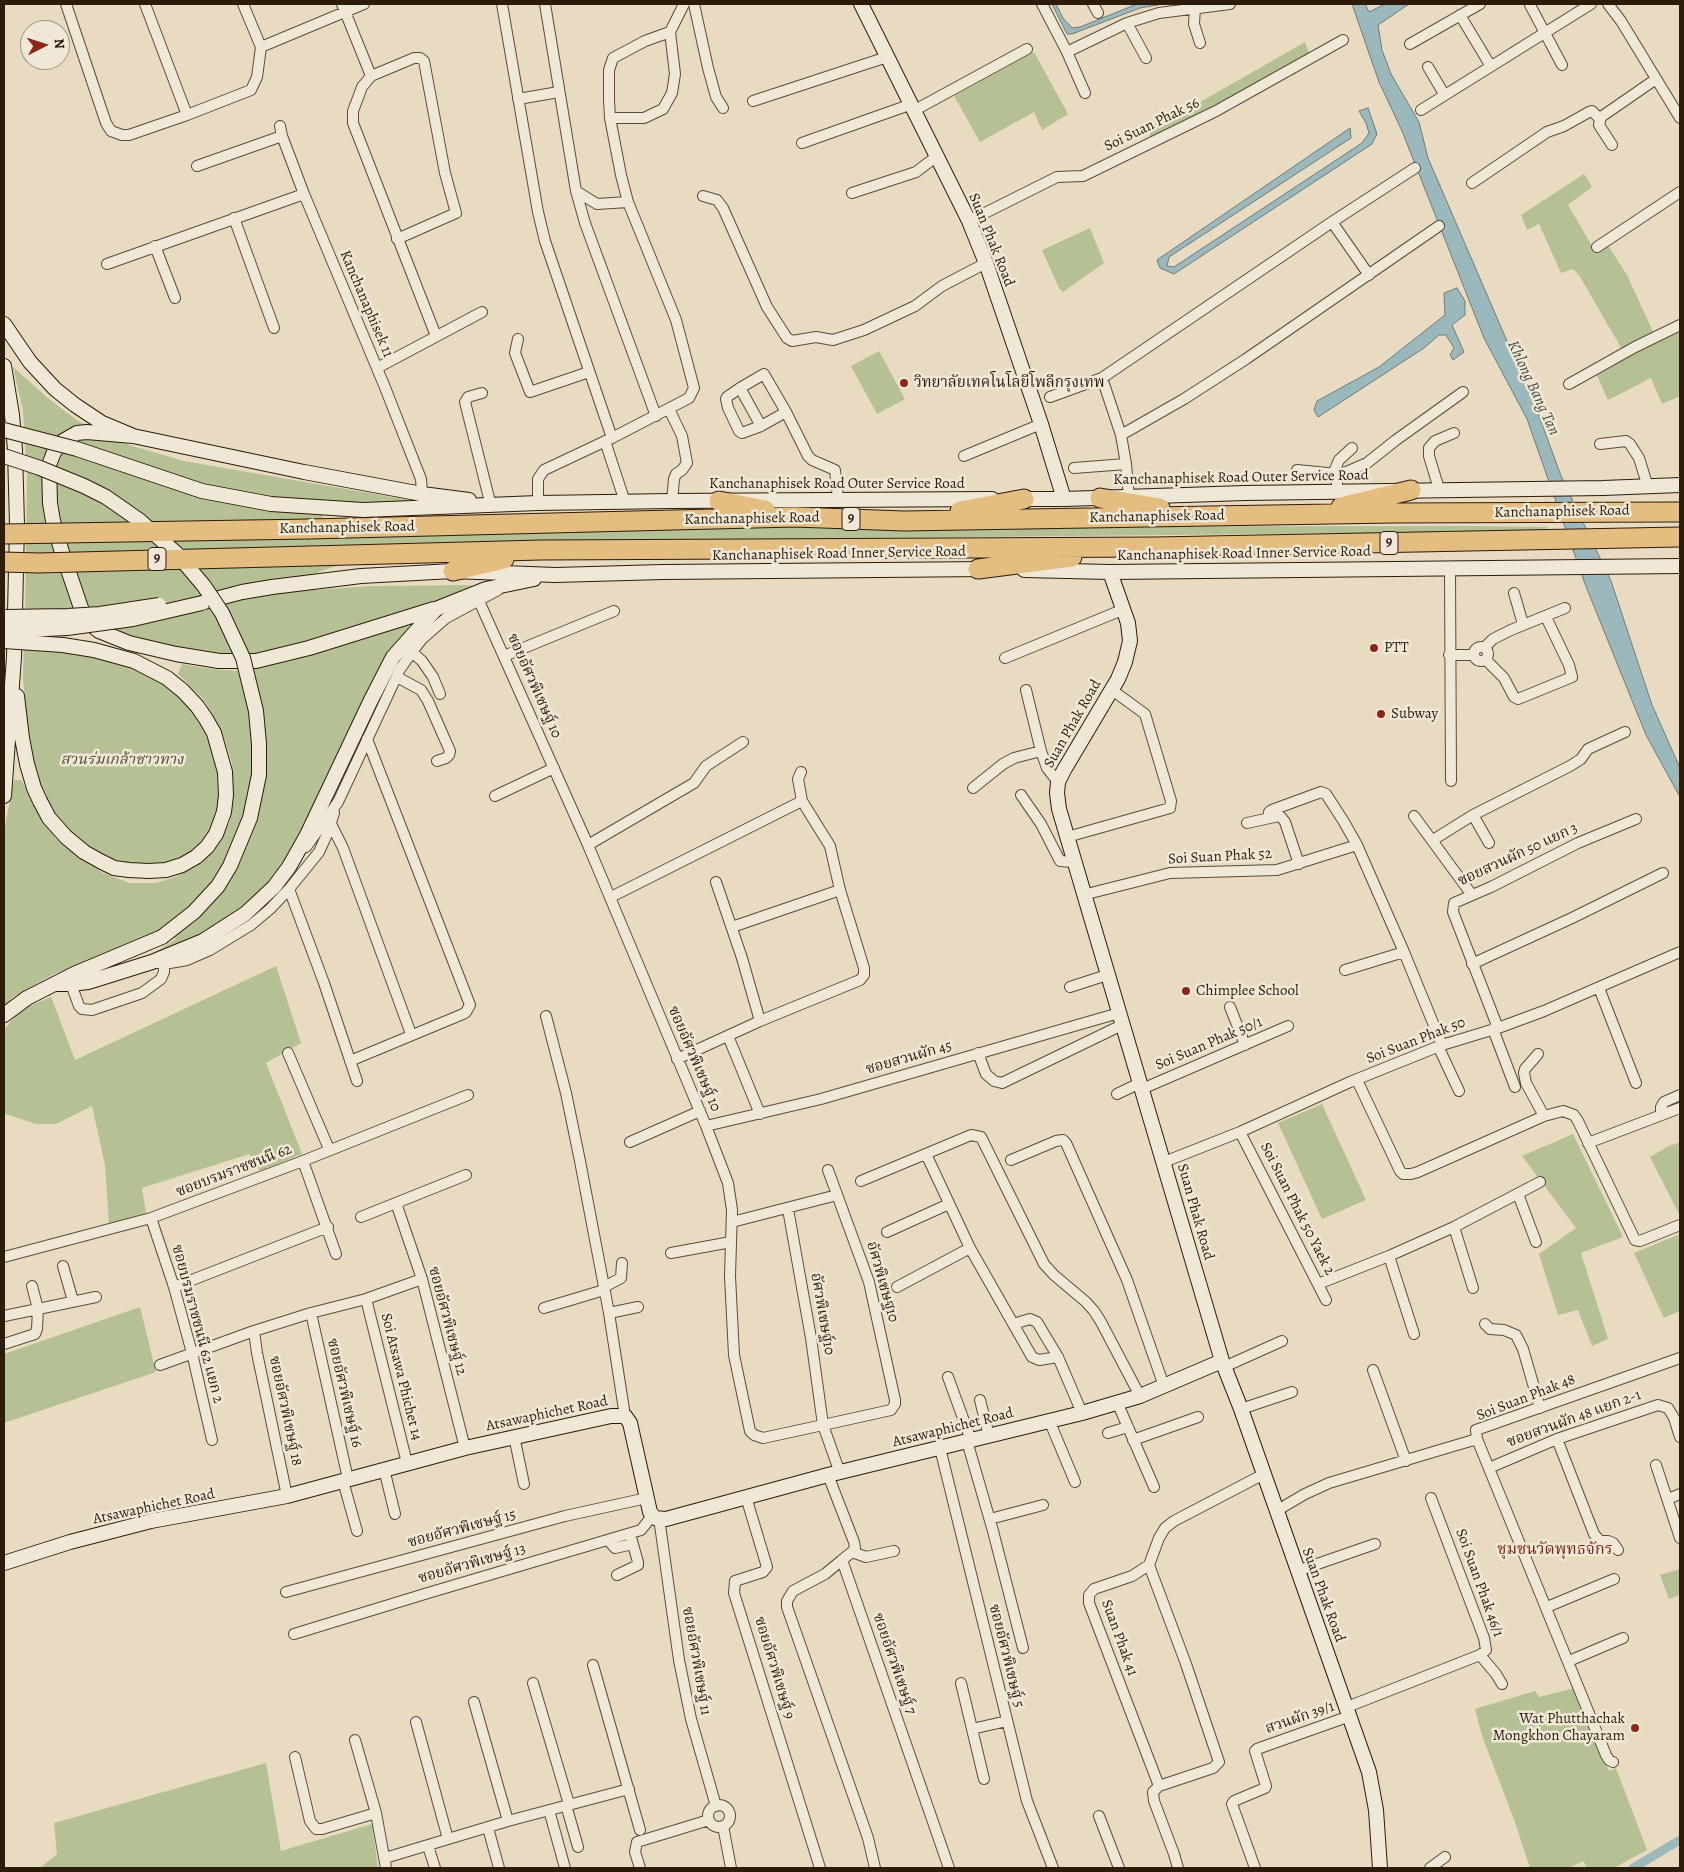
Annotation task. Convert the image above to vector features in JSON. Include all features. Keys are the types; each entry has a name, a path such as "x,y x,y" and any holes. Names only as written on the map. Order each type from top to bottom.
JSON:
{"highway":[{"path":"1308,515 1411,490"},
{"path":"1100,498 1204,516"},
{"path":"912,521 1024,499"},
{"path":"719,500 795,517"},
{"name":"Kanchanaphisek Road","path":"4,534 309,530 795,517 912,521 1607,511 1680,512"},
{"name":"Kanchanaphisek Road","path":"4,562 541,550 1155,547 1680,537"},
{"path":"978,569 1155,547"},
{"path":"453,571 541,550"}],"main road":[{"name":"Suan Phak Road","path":"861,4 969,221 986,263 1041,424 1064,499"},
{"path":"4,324 30,362 55,389 75,406 102,423 133,436"},
{"path":"4,366 12,415 17,484 13,671 4,796"},
{"name":"Kanchanaphisek Road Outer Service Road","path":"4,430 77,449 202,491 270,504 363,510 719,500 1064,499 1337,491 1603,488 1680,485"},
{"path":"510,505 422,494 258,463 133,436 77,433 63,441 54,452 49,464 50,503 53,521 81,608 88,622 99,631 129,643 176,654 219,661 256,661 309,648 436,609 470,594 555,575"},
{"path":"4,456 40,468 106,497 139,520 177,554 204,586 222,613 243,658 255,703 259,744 259,774 250,818 234,859 218,886 194,912 162,937 27,998 4,1015"},
{"name":"Kanchanaphisek Road Inner Service Road","path":"4,631 67,628 124,621 242,592 272,587 361,576 453,571 555,575 978,569 1110,572 1680,566"},
{"name":"Suan Phak Road","path":"1110,572 1128,623 1130,641 1125,662 1112,690 1058,782 1057,800 1083,895 1223,1364 1241,1409 1369,1772 1377,1822 1380,1868"},
{"path":"4,617 68,616 124,611 174,602 202,603"},
{"path":"56,984 88,982 158,963 225,928 259,901 289,867 307,835 393,657 436,609"},
{"path":"4,641 63,645 94,650 134,661 167,678 198,706 214,733 225,772 226,795 224,812 216,834 207,847 182,865 166,870 129,870 114,868 100,862 66,837 49,818 34,788 27,764 13,671"},
{"name":"Atsawaphichet Road","path":"4,1563 70,1542 151,1521 287,1496 465,1448 611,1416 625,1416 630,1423 647,1498 657,1518 1049,1420 1082,1414 1140,1396 1223,1364"}],"street":[{"path":"66,4 106,123 111,131 116,134 129,135 251,90 257,77 261,46 243,4"},
{"path":"145,4 187,115"},
{"path":"261,46 344,8 364,4"},
{"path":"502,4 545,241 590,372 626,502"},
{"path":"545,4 576,191 585,223 656,416"},
{"path":"610,118 644,118 663,110 672,93 674,74 670,32 684,4"},
{"path":"694,4 716,97 723,108"},
{"path":"1042,4 1067,52 1085,93"},
{"path":"1067,52 1158,8 1194,8 1230,4"},
{"path":"1410,44 1480,4"},
{"path":"1421,110 1490,65 1591,4"},
{"path":"1608,4 1621,21 1680,118"},
{"path":"1530,5 1562,66"},
{"path":"344,8 371,76"},
{"path":"1194,8 1194,24 1200,43"},
{"path":"1460,15 1490,65"},
{"path":"1127,23 1146,58"},
{"path":"538,504 538,479 544,470 608,440 689,398 694,388 676,320 628,202 610,118 609,70 613,58 645,41 670,32"},
{"name":"Soi Suan Phak 56","path":"969,221 1057,177 1081,176 1216,112 1344,40"},
{"path":"802,143 913,107 1027,49"},
{"path":"754,101 886,57"},
{"path":"397,239 456,213 445,173 424,61 420,58 414,58 371,76 362,88 353,112 353,123 397,239 436,336"},
{"path":"1428,67 1444,94"},
{"path":"1612,145 1599,125 1600,118 1656,79"},
{"path":"518,99 559,92"},
{"path":"1472,183 1547,132 1564,126 1592,111 1600,118"},
{"name":"Kanchanaphisek 11","path":"197,166 281,131 304,194 421,479 422,494"},
{"path":"852,193 916,172 937,156"},
{"path":"1050,397 1102,378 1415,168"},
{"path":"576,191 597,204 628,202"},
{"path":"1597,246 1680,192"},
{"path":"106,264 304,194"},
{"path":"703,196 717,200 723,208 767,307 792,341 816,337 833,340 864,330 915,306 942,286 986,263"},
{"path":"234,218 274,328"},
{"path":"1332,222 1369,275"},
{"path":"1121,435 1184,399 1246,359 1439,226"},
{"path":"155,246 176,298"},
{"path":"377,368 482,312"},
{"path":"1569,384 1634,347 1680,325"},
{"path":"518,339 515,353 530,392 590,372"},
{"path":"786,412 761,426 744,432 739,431 726,402 727,397 764,374 786,412 810,459 835,470 838,499"},
{"path":"1102,378 1121,435 1129,497"},
{"path":"740,388 761,426"},
{"path":"1297,470 1335,474 1346,472 1367,463 1463,392"},
{"path":"482,393 468,397 465,402 490,502"},
{"path":"669,408 685,446 687,463 676,474 674,479 672,501"},
{"path":"964,456 1041,424"},
{"path":"1439,489 1429,456 1429,448 1435,441 1454,433"},
{"path":"1600,444 1626,441 1630,444 1639,458 1648,487"},
{"path":"1337,491 1335,474 1339,460 1352,448"},
{"path":"1074,468 1126,464"},
{"path":"1450,568 1451,781"},
{"path":"158,963 176,962 210,950 233,938 270,910 319,852 338,802 397,677 412,652 446,618 506,585"},
{"path":"1514,593 1523,624"},
{"name":"ซอยอัศวพิเชษฐ์ 10","path":"479,601 611,898 728,1183 731,1197 732,1222 731,1317 734,1355 750,1431 763,1438 891,1410 895,1404"},
{"path":"1474,655 1477,648 1485,647 1493,639 1523,624 1546,617 1565,608"},
{"path":"1005,658 1122,610"},
{"path":"504,656 614,611"},
{"path":"1486,660 1504,678 1514,697 1518,699 1572,677 1569,665 1546,617"},
{"path":"1485,647 1489,653 1486,660"},
{"path":"412,652 426,666 440,694"},
{"path":"1449,655 1474,655"},
{"path":"1474,655 1478,661 1486,660"},
{"path":"397,677 421,690 428,701 450,751 446,758 437,761"},
{"path":"1026,690 1040,750 1047,768 1058,782"},
{"path":"1066,837 1170,808 1170,801 1145,714 1112,690"},
{"path":"1433,840 1472,814 1570,766 1581,759 1588,749 1624,732"},
{"path":"350,1061 411,1034 463,1014 470,1005 368,739"},
{"path":"588,845 694,783 706,766 742,742"},
{"path":"973,788 1003,764 1014,758 1040,750"},
{"path":"495,796 554,768"},
{"path":"677,1059 760,1021 860,980 864,975 864,968 840,890 830,846 802,801 798,779 801,772"},
{"path":"1268,818 1268,812 1272,810 1323,792 1344,822 1404,952 1459,1091"},
{"path":"1021,795 1041,824 1060,861 1074,862"},
{"path":"611,898 802,801"},
{"path":"289,867 307,847 338,802"},
{"path":"1472,814 1489,843"},
{"path":"1247,823 1279,816 1285,822 1299,864"},
{"path":"1414,816 1472,895"},
{"name":"ซอยสวนผัก 50 แยก 3","path":"1515,1087 1452,908 1454,903 1491,887 1578,843 1636,819"},
{"path":"331,824 343,848 411,1034"},
{"name":"Soi Suan Phak 52","path":"1083,895 1170,873 1269,872 1356,845"},
{"path":"1472,964 1663,874"},
{"path":"716,882 732,927 760,1021"},
{"path":"289,889 357,1080"},
{"path":"732,927 840,890"},
{"path":"1345,970 1404,952"},
{"name":"Soi Suan Phak 50","path":"1164,1162 1240,1132 1440,1045 1495,1029 1544,1011 1680,952"},
{"path":"71,984 78,1006 82,1009 92,1010 142,993 161,979 164,972 158,963"},
{"path":"1070,987 1107,975"},
{"path":"1599,988 1636,1083"},
{"path":"1230,1007 1245,1045"},
{"path":"546,1016 566,1093 609,1312 625,1416"},
{"path":"978,1053 986,1074 994,1081 1002,1083 1120,1019"},
{"name":"ซอยสวนผัก 45","path":"706,1126 821,1099 978,1053 1120,1019"},
{"name":"Soi Suan Phak 50/1","path":"1117,1094 1245,1045 1288,1026"},
{"path":"728,1036 760,1114"},
{"path":"288,1053 329,1149"},
{"path":"1538,1054 1524,1069 1524,1073 1526,1083 1544,1116"},
{"path":"1357,1080 1400,1171 1406,1175 1418,1172 1544,1116 1564,1110 1569,1112 1578,1121 1637,1242 1680,1225"},
{"name":"ซอยบรมราชชนนี 62","path":"4,1257 151,1218 303,1161 468,1095"},
{"path":"1661,1115 1661,1107 1664,1102 1680,1095"},
{"path":"1588,1143 1680,1108"},
{"path":"630,1142 700,1111"},
{"name":"Soi Suan Phak 50 Yaek 2","path":"1240,1132 1326,1300"},
{"path":"861,1181 971,1135 981,1136 1044,1264 1086,1302 1094,1312 1140,1396"},
{"path":"1011,1160 1056,1141 1063,1140 1066,1144 1127,1280 1164,1386"},
{"path":"926,1154 970,1248 1032,1357 1044,1360 1058,1357"},
{"path":"303,1161 336,1254"},
{"name":"อัศวพิเชษฐ10","path":"828,1170 869,1282 895,1404"},
{"path":"360,1217 466,1175"},
{"path":"1318,1284 1389,1256 1454,1227 1540,1182"},
{"path":"1518,1194 1536,1242"},
{"path":"732,1222 838,1195"},
{"name":"ซอยอัศวพิเชษฐ์ 12","path":"396,1203 422,1279 465,1448"},
{"path":"887,1232 949,1204"},
{"name":"อัศวพิเชษฐ์10","path":"788,1209 811,1338 823,1425"},
{"name":"ซอยบรมราชชนนี 62 แยก 2","path":"151,1218 174,1287 192,1353 212,1440"},
{"path":"174,1287 328,1227"},
{"path":"1454,1227 1473,1288"},
{"path":"671,1253 731,1242"},
{"path":"897,1287 970,1248"},
{"path":"1389,1256 1414,1334"},
{"path":"544,1308 604,1289 621,1278 622,1262"},
{"path":"63,1266 73,1301"},
{"path":"160,1365 311,1313 366,1299 422,1279"},
{"path":"4,1344 35,1334 38,1309 32,1286"},
{"path":"4,1316 96,1296"},
{"name":"Soi Atsawa Phichet 14","path":"366,1299 407,1463"},
{"path":"609,1312 638,1307"},
{"name":"ซอยอัศวพิเชษฐ์ 16","path":"311,1313 357,1531"},
{"path":"1013,1324 1030,1319 1037,1322 1058,1357 1082,1414"},
{"path":"1485,1324 1490,1329 1504,1330 1516,1335 1524,1349 1540,1408"},
{"name":"ซอยอัศวพิเชษฐ์ 18","path":"254,1332 287,1496"},
{"path":"1223,1364 1282,1341"},
{"name":"Soi Suan Phak 48","path":"1276,1511 1329,1483 1477,1439 1476,1430 1680,1358"},
{"path":"1372,1370 1406,1461"},
{"path":"948,1377 969,1441 1023,1648"},
{"path":"1241,1409 1292,1392"},
{"path":"980,1400 989,1436"},
{"path":"1117,1402 1154,1487"},
{"name":"ซอยสวนผัก 48 แยก 2-1","path":"1489,1468 1557,1439 1658,1405 1668,1408 1680,1435"},
{"path":"1134,1440 1198,1417"},
{"path":"1049,1420 1075,1482"},
{"path":"823,1425 834,1474 855,1548 825,1574 794,1591 787,1602 787,1607 861,1819 875,1868"},
{"path":"1108,1434 1128,1427"},
{"path":"514,1436 524,1484"},
{"path":"1477,1439 1606,1755 1613,1762"},
{"path":"1557,1439 1594,1534 1600,1541 1608,1540 1613,1543 1618,1550"},
{"name":"ซอยอัศวพิเชษฐ์ 5","path":"940,1448 1027,1801 1053,1868"},
{"path":"1656,1465 1680,1538"},
{"path":"384,1469 395,1514"},
{"path":"1178,1868 1152,1795 1159,1786 1213,1768 1219,1762 1186,1664 1149,1565 1159,1538 1165,1528 1174,1521 1264,1474"},
{"path":"1668,1499 1680,1494"},
{"name":"ซอยอัศวพิเชษฐ์ 9","path":"746,1497 767,1567 764,1572 735,1581 734,1593 820,1868"},
{"name":"ซอยอัศวพิเชษฐ์ 15","path":"286,1592 565,1516 647,1498"},
{"name":"Soi Suan Phak 46/1","path":"1349,1712 1480,1655 1486,1650 1484,1638 1431,1498"},
{"path":"990,1519 1043,1505"},
{"name":"ซอยอัศวพิเชษฐ์ 13","path":"294,1634 609,1541 632,1539 657,1518"},
{"name":"ซอยอัศวพิเชษฐ์ 11","path":"657,1518 660,1526 690,1719 716,1806"},
{"path":"617,1575 638,1566 632,1539"},
{"path":"1297,1571 1376,1544"},
{"path":"852,1552 866,1557 894,1551"},
{"name":"ซอยอัศวพิเชษฐ์ 7","path":"842,1560 949,1868"},
{"name":"Suan Phak 41","path":"1149,1565 1132,1576 1094,1589 1090,1592 1088,1599 1159,1786"},
{"path":"1547,1607 1614,1579"},
{"path":"1569,1661 1623,1638"},
{"path":"1480,1655 1502,1684"},
{"path":"593,1665 640,1830"},
{"path":"534,1683 578,1847"},
{"path":"961,1683 984,1780"},
{"path":"474,1702 508,1822"},
{"name":"สวนผัก 39/1","path":"1255,1868 1232,1804 1234,1801 1266,1786 1257,1749 1349,1712"},
{"path":"972,1729 1007,1721"},
{"path":"416,1722 448,1839"},
{"path":"355,1740 376,1813 386,1863 448,1839 628,1788"},
{"path":"295,1758 310,1821 316,1829 322,1829 376,1813"},
{"path":"716,1806 725,1807 728,1810 730,1819 723,1826 715,1826 710,1820 709,1812 716,1806"},
{"path":"549,1810 565,1868"},
{"path":"1099,1816 1120,1868"},
{"path":"640,1868 635,1852 637,1842 710,1820"},
{"path":"723,1826 731,1868"},
{"path":"488,1828 499,1868"},
{"path":"428,1846 434,1868"},
{"path":"1430,1868 1445,1857"}],"green space":[{"path":"1305,42 1309,53 1212,109 1150,137 1149,127 1195,105"},
{"path":"1034,52 1068,114 1042,130 1034,112 980,142 954,96"},
{"path":"1584,174 1592,187 1568,205 1595,251 1607,244 1627,275 1654,334 1680,322 1680,396 1662,404 1651,378 1608,400 1596,373 1627,358 1579,275 1573,269 1561,273 1539,224 1527,230 1521,215"},
{"path":"1090,228 1104,263 1063,292 1059,288 1042,250"},
{"path":"879,351 905,399 877,414 851,366"},
{"path":"13,367 49,399 78,421 129,445 184,461 421,502 333,502 309,536 737,527 1473,526 1547,527 1547,530 875,538 311,550 346,563 318,572 313,590 374,586 473,585 432,604 303,645 234,660 114,633 25,624 27,475 23,411"},
{"path":"411,624 397,645 281,873 230,921 184,944 144,959 176,939 164,930 54,974 13,997 4,1006 4,831 14,780 21,780 56,839 103,873 130,883 156,883 175,877 196,867 216,845 230,822 233,798 232,763 223,735 204,700 178,674 182,664 237,671 289,661"},
{"name":"สวนร่มเกล้าชาวทาง","path":"24,636 147,670 187,701 215,751 219,772 219,803 215,824 203,842 190,855 175,863 131,865 105,857 64,827 44,797 36,776 28,736 23,678"},
{"path":"276,966 301,1043 266,1063 302,1154 260,1171 249,1154 142,1188 146,1213 109,1224 105,1165 92,1106 56,1124 36,1124 6,1114 4,1115 4,1030 20,1010 51,997 75,1060"},
{"path":"1322,1104 1366,1200 1322,1219 1278,1123"},
{"path":"1573,1134 1623,1237 1581,1253 1608,1339 1592,1346 1578,1310 1558,1315 1539,1254 1576,1228 1522,1156"},
{"path":"1680,1142 1680,1216 1650,1157"},
{"path":"1680,1234 1680,1311 1664,1318 1634,1253"},
{"path":"140,1307 156,1372 4,1423 4,1354"},
{"path":"1680,1569 1680,1595 1669,1599 1660,1575"},
{"path":"1574,1688 1609,1771 1616,1768 1647,1850 1614,1868 1587,1868 1583,1861 1569,1868 1530,1868 1514,1819 1482,1736 1475,1709 1535,1691 1539,1697"},
{"path":"266,1763 281,1851 372,1824 378,1868 40,1868 57,1854 54,1823"}],"water":[{"path":"1052,4 1056,4 1063,18 1072,28 1080,27 1137,4 1163,4 1140,8 1072,34 1067,34"},
{"path":"1352,4 1365,4 1369,12 1385,4 1409,4 1378,25 1382,50 1391,74 1419,122 1428,158 1538,413 1561,476 1611,581 1652,705 1680,768 1680,797 1646,735 1585,584 1527,419 1484,338 1402,131 1379,82"},
{"path":"1368,108 1377,134 1372,144 1174,274 1160,268 1157,260 1350,128 1351,138 1169,257 1167,266 1174,267 1362,143 1369,133 1359,111"},
{"path":"1457,288 1465,301 1465,315 1452,325 1464,352 1453,360 1450,355 1454,348 1446,335 1439,335 1424,348 1318,417 1314,410 1317,401 1379,367 1445,315 1444,293"}],"waterway":[{"path":"1633,1868 1680,1840"}],"place":[{"name":"วิทยาลัยเทคโนโลยีโพลีกรุงเทพ","path":"904,383"},
{"name":"PTT","path":"1374,648"},
{"name":"Subway","path":"1381,714"},
{"name":"Chimplee School","path":"1186,991"},
{"name":"Wat Phutthachak Mongkhon Chayaram","path":"1635,1728"}],"district":[{"name":"ชุมชนวัดพุทธจักร","path":"1555,1550"}],"water label":[{"name":"Khlong Bang Tan","path":"1533,388"}]}
